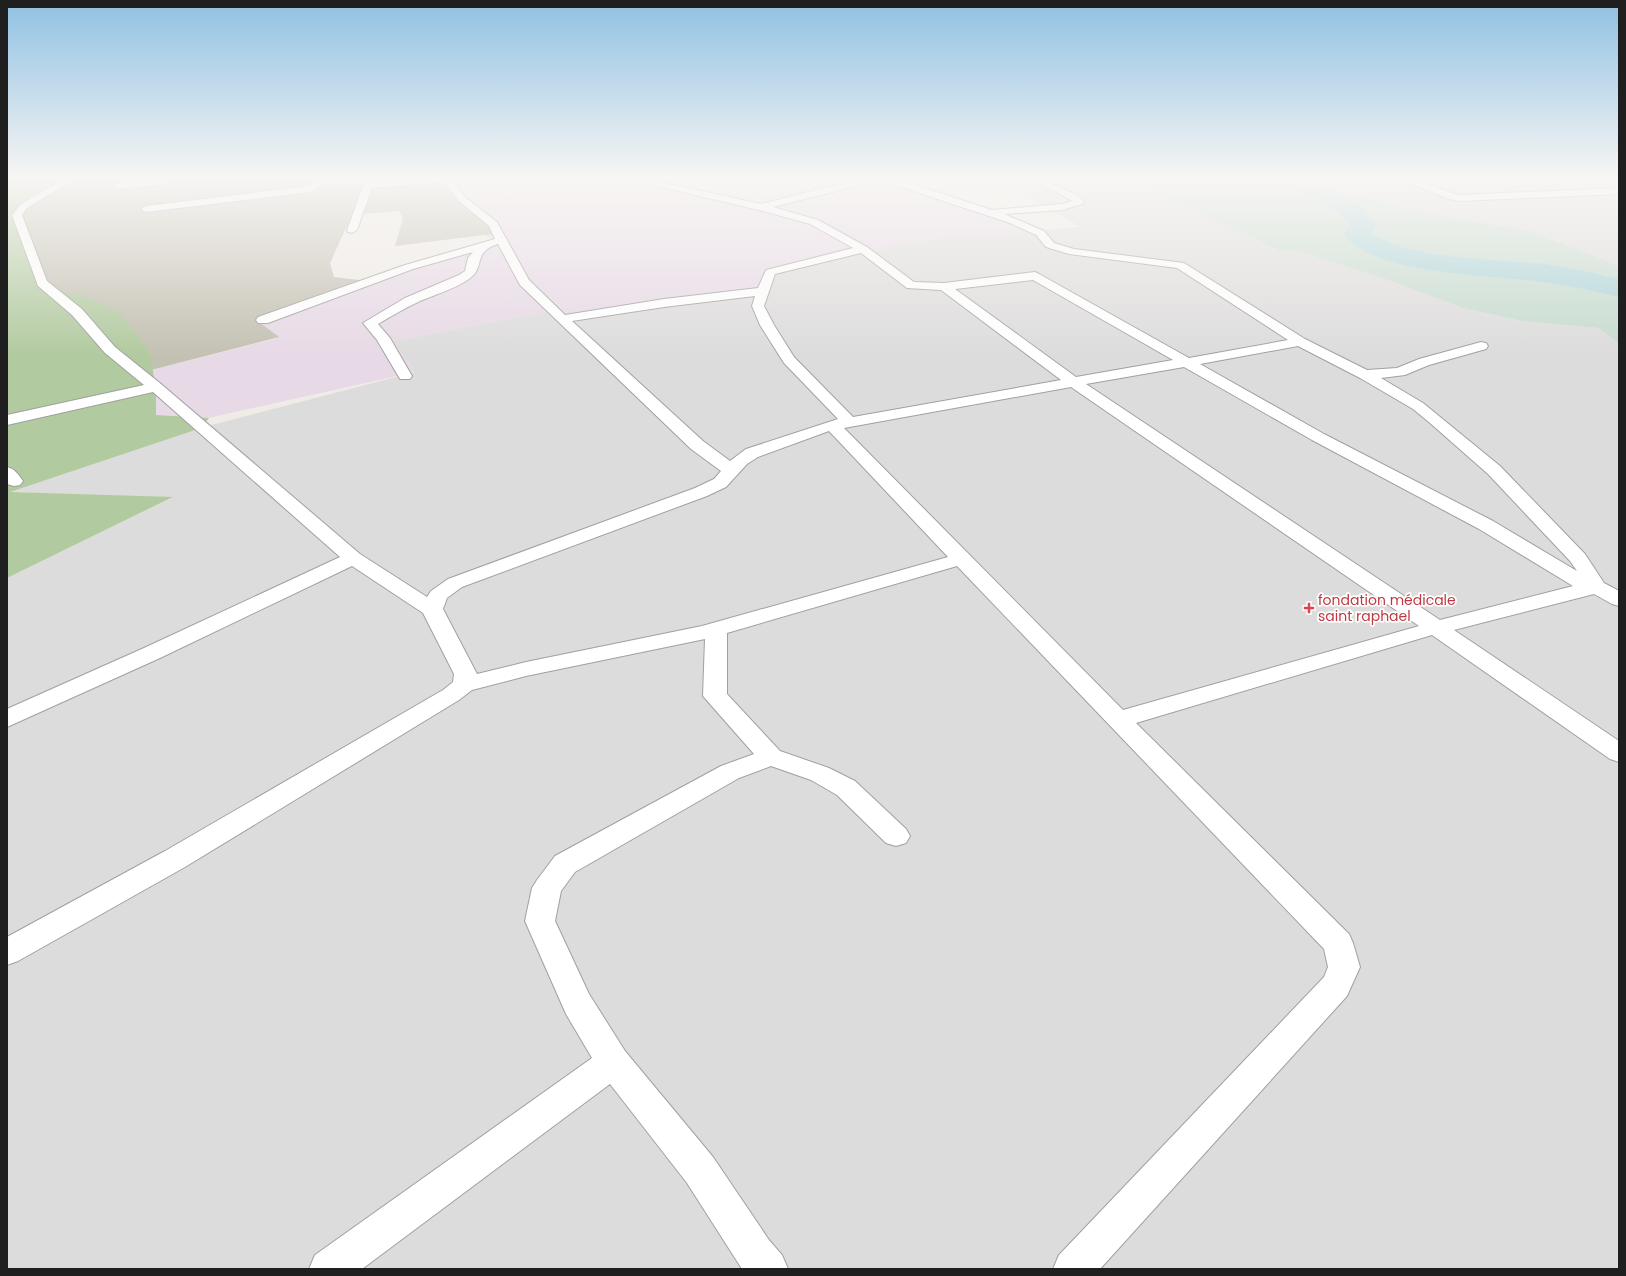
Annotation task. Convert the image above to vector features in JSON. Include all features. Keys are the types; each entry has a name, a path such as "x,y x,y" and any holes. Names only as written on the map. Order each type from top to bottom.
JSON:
{"street":[{"path":"25,237 42,283 77,312 110,350 156,387 352,558 432,609 466,674 464,685"},
{"path":"500,237 524,282 696,445 731,470"},
{"path":"842,237 862,249 911,285 944,287 1034,275 1185,362 1318,436 1486,525 1594,588 1619,600"},
{"path":"1043,237 1050,245 1073,252 1180,265 1300,342 1365,375 1418,406 1494,470 1578,558 1594,588"},
{"path":"263,320 409,266 502,240"},
{"path":"405,376 383,338 370,323 409,301 463,278 471,272 474,258 484,245"},
{"path":"862,249 770,272 758,306 759,311 789,360 840,424 961,558 1338,943 1344,967 1336,986 1073,1269"},
{"path":"944,287 1073,382 1437,627 1619,753"},
{"path":"562,319 664,303 764,291"},
{"path":"432,609 438,595 455,583 701,492 720,484 729,476 731,470 741,460 752,453 840,424 1300,342"},
{"path":"1365,375 1400,372 1424,362 1481,346"},
{"path":"7,420 156,387"},
{"path":"7,719 152,654 258,601 352,558"},
{"path":"7,952 175,859 451,695 464,685 526,668 716,629 961,558"},
{"path":"1118,720 1339,654 1437,627 1619,583"},
{"path":"716,629 715,696 771,757 820,774 846,788 896,836"},
{"path":"768,1269 755,1254 700,1170 612,1062 577,1004 540,921 547,888 565,864 730,772 771,757"},
{"path":"329,1269 612,1062"}],"shaded area":[{"path":"30,237 342,237 330,263 334,277 367,281 259,322 279,337 151,370 149,351 49,289"},
{"path":"398,237 471,237 395,246"},
{"path":"487,237 956,237 863,249 770,272 764,291 562,319 553,310 393,341 415,372 208,418 156,415 156,387 151,370 278,338 258,322 367,281 497,243"},
{"path":"956,237 1249,237 1282,252 1294,250 1388,280 1463,308 1522,321 1599,328 1619,344 1619,1269 7,1269 7,578 172,498 9,492 200,428 415,372 393,341 553,310 770,272 863,249"},
{"path":"1544,237 1619,237 1619,266"}],"green space":[{"path":"7,237 31,237 49,289 89,298 119,312 149,351 156,387 156,415 209,418 201,428 10,492 173,497 7,578"},
{"path":"1249,237 1544,237 1619,266 1619,344 1599,328 1522,321 1463,308 1388,280 1294,250 1282,252"}],"waterway":[{"path":"1360,237 1369,244 1389,252 1415,258 1473,267 1544,273 1619,288"}],"place":[{"name":"fondation médicale saint raphael","path":"1309,608"}]}
